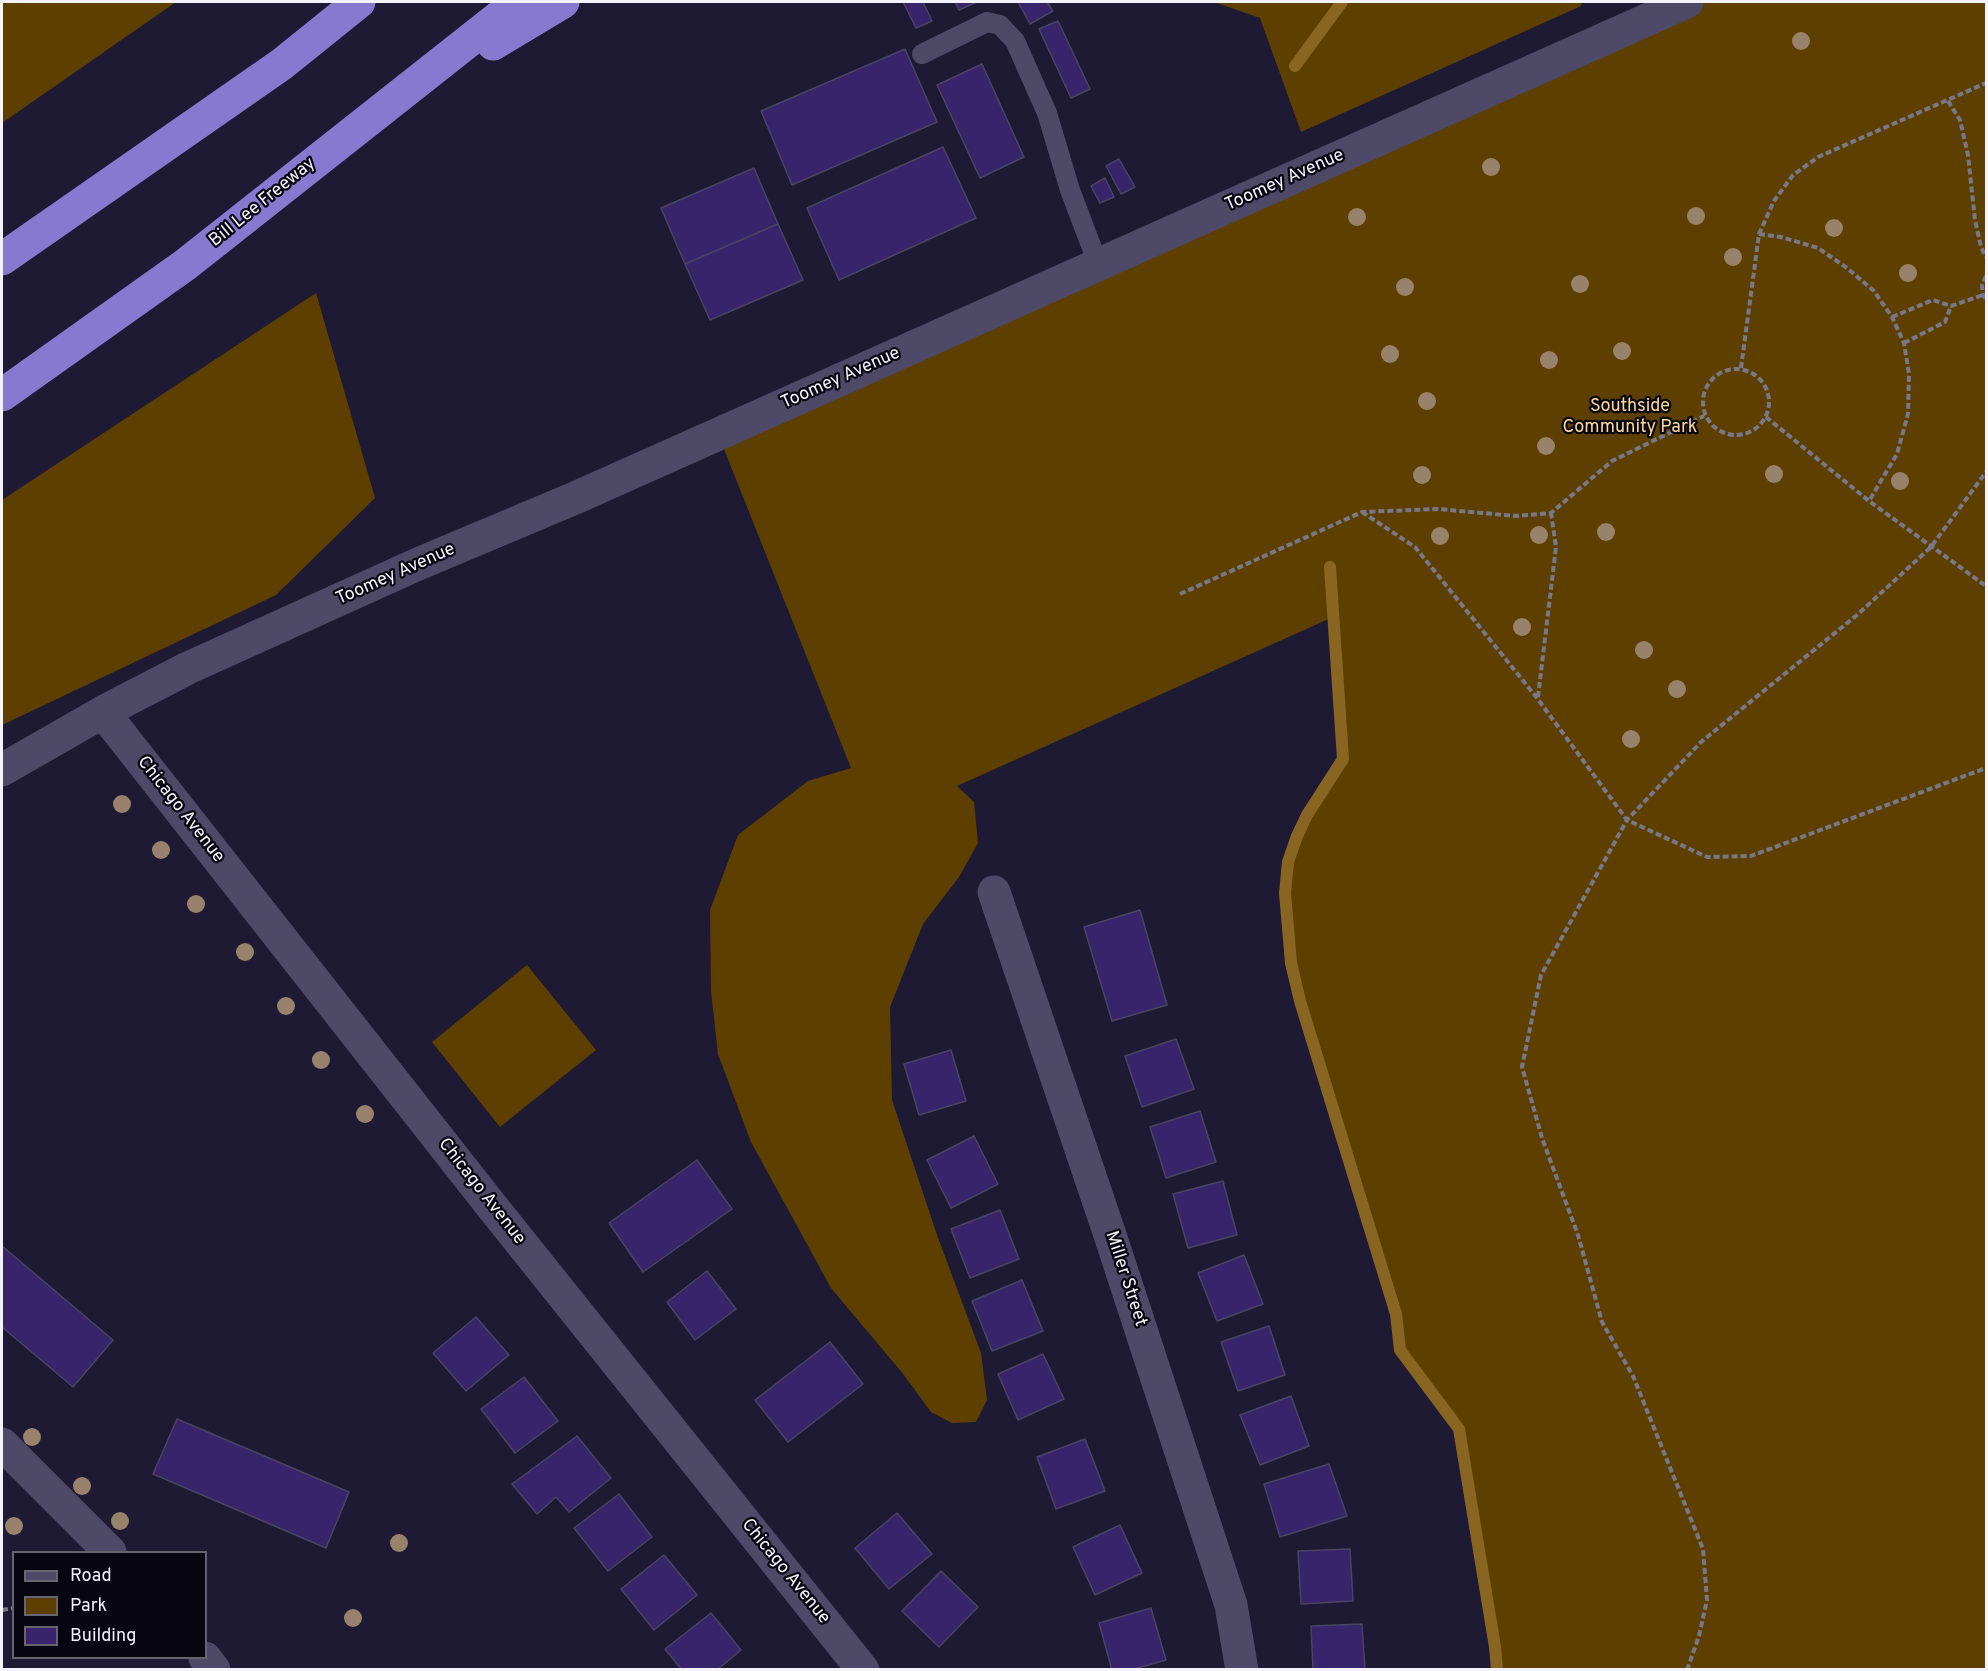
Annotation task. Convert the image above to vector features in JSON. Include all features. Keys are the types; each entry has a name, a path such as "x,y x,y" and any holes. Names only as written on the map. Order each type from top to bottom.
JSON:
{"highway":[{"path":"282,64 348,2"},
{"path":"2,259 282,64 359,2"},
{"name":"Bill Lee Freeway","path":"2,395 185,265 518,2"},
{"path":"354,130 562,2"}],"street":[{"name":"Toomey Avenue","path":"2,770 103,712 188,668 1687,2"},
{"name":"Chicago Avenue","path":"103,712 504,1222 863,1670"},
{"name":"Miller Street","path":"994,892 1114,1246 1227,1594 1242,1670"},
{"path":"2,1444 109,1551"}],"lane":[{"path":"922,54 987,22 1000,25 1015,40 1047,113 1070,190 1098,264"}],"path":[{"path":"1741,368 1760,234 1774,201 1793,176 1818,157 1986,83"},
{"path":"1948,101 1960,120 1968,155 1975,220 1981,247 1986,257"},
{"path":"1760,234 1781,237 1818,248 1847,268 1874,291 1892,317 1904,343 1909,374 1908,414 1897,454 1869,501"},
{"path":"1892,317 1933,300 1951,306 1985,297 1982,285 1986,276"},
{"path":"1904,343 1945,322 1951,306"},
{"path":"1741,368 1755,374 1767,389 1769,404 1766,417 1753,431 1735,435 1717,430 1704,416 1703,392 1717,373 1741,368"},
{"path":"1180,594 1362,512 1438,509 1516,516 1551,513 1612,461 1704,416"},
{"path":"1766,417 1869,501 1986,586"},
{"path":"1687,1670 1699,1636 1707,1600 1703,1549 1634,1376 1602,1322 1578,1235 1542,1138 1521,1067 1541,975 1627,820 1701,742 1857,615 1931,547 1986,472"},
{"path":"1362,512 1415,547 1537,698 1627,820 1707,857 1751,856 1986,768"},
{"path":"1537,698 1556,547 1551,513"}],"green space":[{"path":"2,2 176,2 2,123"},
{"path":"1214,2 1582,2 1581,6 1301,132 1260,18"},
{"name":"Southside Community Park","path":"1687,2 1986,2 1986,1669 1497,1669 1459,1429 1400,1350 1396,1314 1300,1001 1291,963 1285,893 1288,862 1307,815 1343,759 1333,617 957,786 974,802 978,843 959,877 923,924 890,1007 892,1100 937,1235 981,1353 987,1400 976,1422 952,1423 931,1412 904,1375 831,1288 751,1142 718,1054 711,991 710,910 738,835 808,781 851,768 718,434"},
{"path":"316,293 375,498 276,595 2,725 2,500"},
{"path":"527,965 596,1050 500,1127 432,1042"}],"building":[{"path":"903,2 923,2 932,21 916,28"},
{"path":"955,2 977,2 959,10"},
{"path":"1018,2 1047,2 1053,11 1030,24"},
{"path":"1058,21 1090,89 1071,98 1039,29"},
{"path":"905,49 937,122 792,185 761,111"},
{"path":"982,64 1024,157 980,178 937,85"},
{"path":"943,147 976,218 839,280 807,208"},
{"path":"1119,159 1135,187 1121,194 1106,166"},
{"path":"754,168 778,224 685,264 661,208"},
{"path":"1105,178 1114,197 1100,203 1091,186"},
{"path":"778,224 803,280 710,320 685,264"},
{"path":"1140,910 1167,1005 1112,1021 1084,927"},
{"path":"1176,1039 1194,1089 1142,1107 1125,1056"},
{"path":"951,1050 966,1101 919,1115 904,1064"},
{"path":"1200,1111 1216,1162 1166,1178 1150,1127"},
{"path":"974,1136 998,1184 951,1208 927,1160"},
{"path":"697,1160 732,1209 643,1272 609,1223"},
{"path":"1223,1181 1237,1235 1188,1248 1173,1194"},
{"path":"1000,1210 1019,1259 970,1278 951,1229"},
{"path":"2,1246 113,1340 73,1387 2,1327"},
{"path":"1244,1255 1263,1304 1217,1321 1198,1273"},
{"path":"707,1271 736,1309 695,1340 667,1302"},
{"path":"1022,1280 1043,1331 992,1351 972,1301"},
{"path":"476,1317 509,1355 466,1391 433,1353"},
{"path":"1269,1326 1285,1375 1238,1391 1221,1342"},
{"path":"830,1342 863,1384 788,1442 755,1400"},
{"path":"1043,1354 1064,1399 1018,1420 998,1374"},
{"path":"524,1377 558,1421 515,1453 481,1409"},
{"path":"1291,1396 1309,1446 1260,1465 1240,1415"},
{"path":"177,1419 349,1492 326,1548 153,1474"},
{"path":"577,1436 611,1478 569,1512 556,1497 537,1514 512,1484"},
{"path":"1085,1439 1105,1491 1056,1509 1037,1457"},
{"path":"1329,1464 1347,1516 1280,1537 1264,1484"},
{"path":"619,1494 652,1537 608,1571 574,1528"},
{"path":"897,1513 932,1554 889,1589 855,1548"},
{"path":"1120,1525 1142,1573 1095,1595 1073,1547"},
{"path":"1350,1549 1353,1601 1301,1604 1298,1551"},
{"path":"664,1555 697,1595 654,1630 621,1589"},
{"path":"941,1571 978,1607 939,1647 902,1611"},
{"path":"1151,1608 1166,1660 1131,1670 1112,1670 1099,1623"},
{"path":"711,1613 741,1650 717,1670 682,1670 665,1649"},
{"path":"1362,1624 1365,1670 1313,1670 1311,1626"}],"waterway":[{"path":"1295,66 1342,2"},
{"path":"1330,567 1343,759 1307,815 1288,862 1285,893 1291,963 1300,1001 1396,1314 1400,1350 1459,1429 1497,1670"}]}
